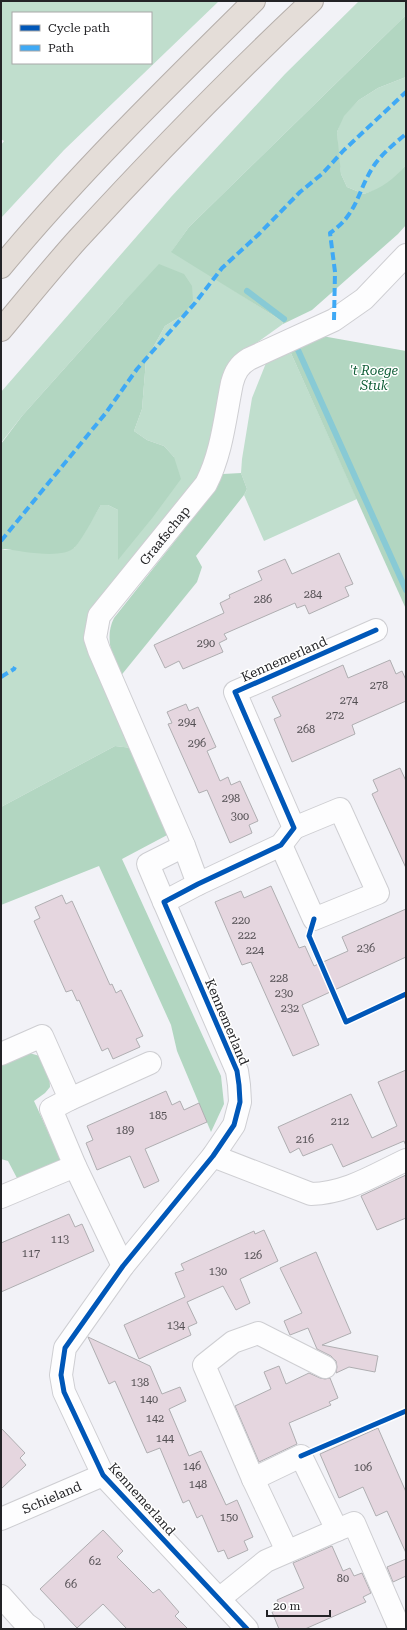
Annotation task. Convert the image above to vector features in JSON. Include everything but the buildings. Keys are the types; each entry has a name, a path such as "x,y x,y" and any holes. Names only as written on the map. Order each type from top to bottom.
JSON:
{"highway":[{"path":"1,267 152,101 254,1"},
{"path":"1,330 76,242 147,165 200,109 312,1"}],"street":[{"name":"Graafschap","path":"198,884 184,846 99,650 95,638 99,616 206,484 213,471 232,383 240,365 249,359 329,323 364,299 406,255"},
{"name":"Kennemerland","path":"294,828 235,692 376,630"},
{"path":"164,902 198,884 281,845 294,828 340,809 378,893 314,919 281,845"},
{"name":"Kennemerland","path":"184,846 148,864 237,1071 240,1102 234,1125 213,1156 123,1266 65,1348 61,1375 64,1392 103,1475 247,1629"},
{"path":"1,1054 42,1036 70,1099"},
{"path":"123,1266 75,1166 51,1109 150,1063"},
{"path":"213,1156 311,1194 328,1193 350,1187 406,1160"},
{"path":"1,1197 75,1166"},
{"path":"287,1551 253,1479 204,1365 233,1342 258,1332 325,1367"},
{"path":"253,1479 301,1456 336,1530"},
{"name":"Schieland","path":"1,1520 103,1475"},
{"path":"219,1599 266,1561 354,1523 400,1629"},
{"path":"1,1596 26,1627"}],"green space":[{"path":"1,1 219,1 64,150 1,218 1,145 4,141 1,139"},
{"path":"359,1 406,1 406,15 189,227 172,251 282,321 283,324 241,354 206,466 97,610 132,748 115,746 1,807 1,550 74,548 101,505 108,505 118,510 118,559 174,457 164,446 147,440 134,431 142,409 146,360 165,326 185,314 123,303 22,416 1,443 1,392 171,197 285,74"},
{"path":"406,15 406,77 378,88 359,100 344,116 337,132 341,174 347,187 364,194 370,192 397,175 406,165 406,225 398,234 312,310 283,324 282,321 171,252 189,227"},
{"path":"406,77 406,165 395,178 379,189 364,194 347,187 341,174 338,151 337,132 343,116 359,100 378,88"},
{"path":"159,264 184,274 192,286 193,300 185,314 165,326 146,360 142,409 134,431 147,440 164,446 174,457 181,479 153,517 118,560 118,510 108,505 101,505 86,532 75,547 69,551 42,554 5,549 1,550 1,444 22,416"},
{"name":"'t Roege Stuk","path":"322,336 406,351 406,609 290,351"},
{"path":"290,351 357,499 264,541 244,495 247,489 241,473 242,459 252,398 266,363"},
{"path":"241,473 247,489 244,495 196,556 202,567 197,582 119,678 110,648 111,625 114,618 198,512 223,474"},
{"path":"115,746 132,748 171,833 122,859 221,1076 224,1104 211,1132 177,1051 171,1025 99,866 1,905 1,807"},
{"path":"29,1053 40,1056 49,1071 50,1087 45,1093 34,1101 62,1162 18,1180 8,1161 1,1159 1,1064"}],"waterway":[{"path":"247,291 284,319"},
{"path":"298,350 406,590"}],"marked path":[{"path":"1,541 105,414 137,369 195,303 222,268 406,92"},
{"path":"334,320 335,272 330,233 347,217 357,201 364,183 375,164 385,152 406,134"},
{"path":"1,677 15,667"}],"cycle path":[{"path":"247,1629 103,1475 64,1392 61,1375 65,1348 123,1266 213,1156 234,1125 240,1102 237,1071 164,902 198,884 281,845 294,828 235,692 376,630"},
{"path":"314,919 309,936 346,1022 406,994"},
{"path":"301,1456 406,1411"}]}
